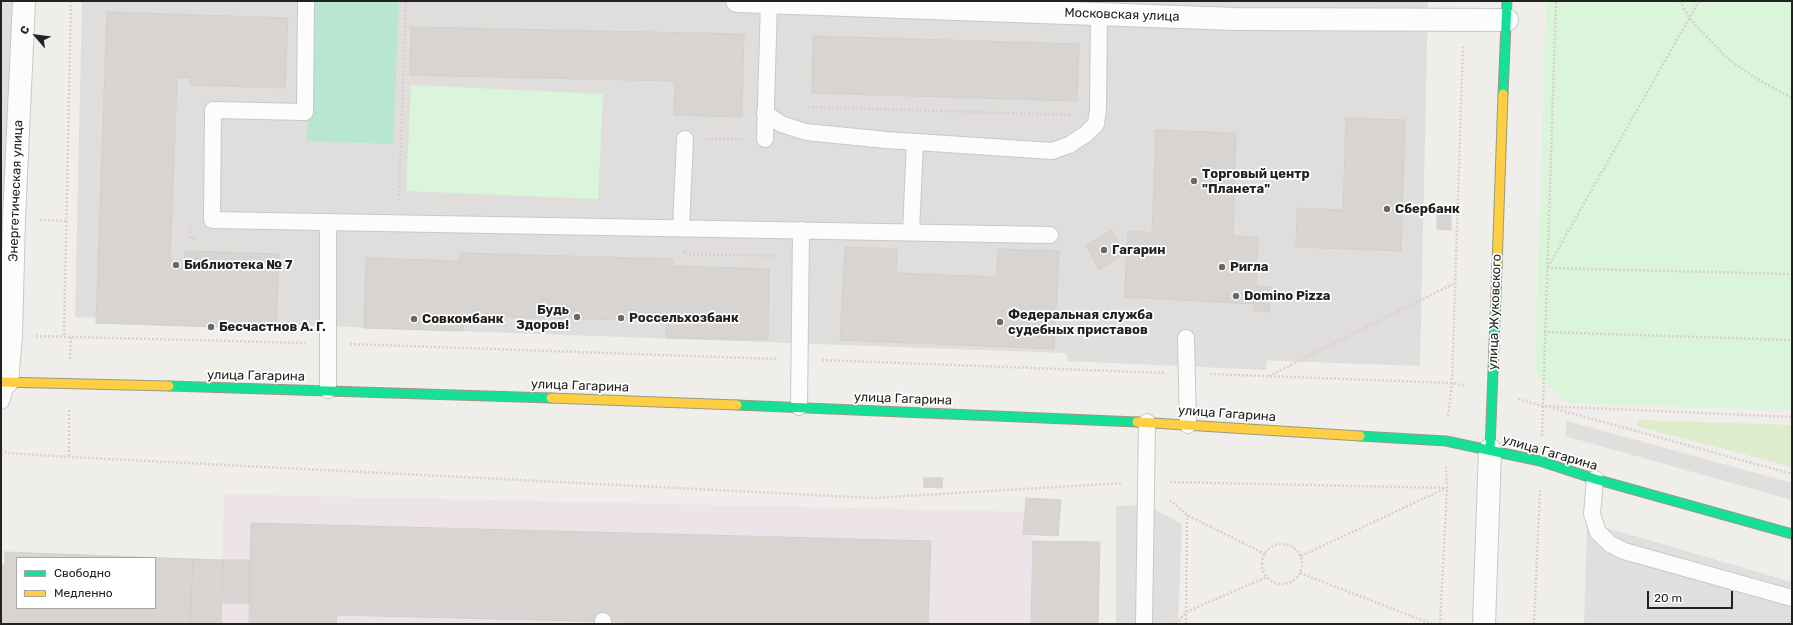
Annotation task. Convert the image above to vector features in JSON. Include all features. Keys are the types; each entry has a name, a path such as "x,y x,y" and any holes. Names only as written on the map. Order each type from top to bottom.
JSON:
{"main road":[{"name":"улица Жуковского","path":"1490,450 1507,10"},
{"name":"улица Гагарина","path":"3,388 69,384 328,390 799,407 1147,422 1446,441 1540,461 1595,479 1792,534"}],"street":[{"name":"Энергетическая улица","path":"3,388 11,336 14,219 24,1"},
{"name":"Московская улица","path":"737,1 813,2 1234,19 1464,18 1507,10"},
{"name":"улица Жуковского","path":"1484,624 1490,450"}],"lane":[{"path":"306,1 305,112 213,110 212,220 1050,235"},
{"path":"764,139 770,2"},
{"path":"765,113 781,124 806,132 915,142 1052,151 1069,145 1086,134 1096,124 1098,109 1099,14"},
{"path":"681,228 685,139"},
{"path":"911,232 915,142"},
{"path":"328,222 328,390"},
{"path":"799,407 801,230"},
{"path":"1186,338 1188,425"},
{"path":"1144,624 1147,422"},
{"path":"1595,479 1592,514 1598,532 1610,544 1624,551 1792,598"}],"path":[{"path":"64,335 71,1"},
{"path":"398,223 406,1"},
{"path":"1534,624 1543,406 1544,332 1556,1"},
{"path":"1680,1 1689,18 1727,58 1757,79 1792,98"},
{"path":"1547,268 1699,1"},
{"path":"1440,624 1447,488 1446,441 1452,383 1464,18"},
{"path":"805,107 1079,115"},
{"path":"685,139 764,139"},
{"path":"1547,268 1792,274"},
{"path":"1269,376 1455,283"},
{"path":"1544,332 1792,340"},
{"path":"11,336 64,335 1452,383 1543,406 1792,474"},
{"path":"69,384 70,457"},
{"path":"1543,406 1792,417"},
{"path":"1,450 8,452 70,457 873,498 1146,481 1447,488"},
{"path":"1146,481 1187,515 1265,554"},
{"path":"1300,556 1447,488"},
{"path":"1186,624 1187,515"},
{"path":"1278,544 1285,544 1297,550 1300,556 1302,566 1300,573 1292,580 1286,583 1279,583 1267,577 1263,568 1265,554 1272,547 1278,544"},
{"path":"1300,573 1432,624"},
{"path":"1176,624 1186,612 1267,577"}],"shaded area":[{"path":"1,1 16,1 1,324"},
{"path":"82,1 1428,1 1420,366 75,317"},
{"path":"1069,263 1121,266 1120,315 1272,322 1266,370 1067,361"},
{"path":"1567,421 1792,483 1792,500 1565,436"},
{"path":"224,494 1034,512 1033,541 1100,542 1098,624 221,624"},
{"path":"1146,505 1182,524 1178,624 1116,624 1116,506"},
{"path":"1587,522 1792,582 1792,624 1584,624"}],"green space":[{"path":"312,1 399,1 393,144 307,141"},
{"path":"1546,1 1792,1 1792,410 1567,403 1535,374"},
{"path":"411,85 603,94 598,199 406,191"},
{"path":"1637,420 1792,425 1792,467 1637,426"}],"building":[{"path":"107,12 288,18 285,88 190,85 190,78 177,77 170,260 184,261 185,251 279,254 276,329 96,323"},
{"path":"411,27 744,34 742,117 674,115 675,81 410,75"},
{"path":"813,36 1079,44 1077,101 812,93"},
{"path":"1346,118 1405,120 1401,251 1296,247 1297,208 1343,210"},
{"name":"Торговый центр \"Планета\"","path":"1156,130 1236,133 1233,236 1258,237 1256,286 1271,287 1269,312 1254,311 1254,304 1125,297 1126,255 1123,255 1099,270 1086,245 1112,230 1123,250 1127,249 1128,231 1152,233"},
{"path":"1437,215 1451,215 1451,230 1437,229"},
{"path":"845,247 897,249 896,273 997,277 998,249 1059,251 1054,349 840,340"},
{"path":"460,253 673,259 673,266 769,269 768,340 666,338 667,321 464,316 463,331 364,328 366,258 460,261"},
{"path":"924,478 943,478 942,488 924,487"},
{"path":"1026,498 1061,500 1058,536 1023,534"},
{"path":"251,523 931,541 928,624 700,624 337,615 336,624 249,624"},
{"path":"1033,541 1100,542 1098,624 1031,624"},
{"path":"5,552 139,557 16,557 16,609 156,609 156,558 193,559 190,624 1,624 1,565 5,565"},
{"path":"193,559 223,560 221,624 190,624"},
{"path":"223,560 250,560 249,603 221,603"}],"traffic: fast":[{"path":"1503,94 1507,1"},
{"path":"1490,450 1497,266"},
{"path":"169,386 551,398"},
{"path":"737,405 1137,422"},
{"path":"1360,436 1446,441 1540,461 1595,479 1792,534"}],"traffic: slow":[{"path":"1497,266 1503,94"},
{"path":"1,382 169,386"},
{"path":"551,398 737,405"},
{"path":"1137,422 1360,436"}],"place":[{"name":"Торговый центр \"Планета\"","path":"1194,181"},
{"name":"Сбербанк","path":"1387,209"},
{"name":"Гагарин","path":"1104,250"},
{"name":"Библиотека № 7","path":"176,265"},
{"name":"Ригла","path":"1222,267"},
{"name":"Domino Pizza","path":"1236,296"},
{"name":"Будь Здоров!","path":"577,317"},
{"name":"Россельхозбанк","path":"621,318"},
{"name":"Совкомбанк","path":"414,319"},
{"name":"Федеральная служба судебных приставов","path":"1000,322"},
{"name":"Бесчастнов А. Г.","path":"211,327"}]}
